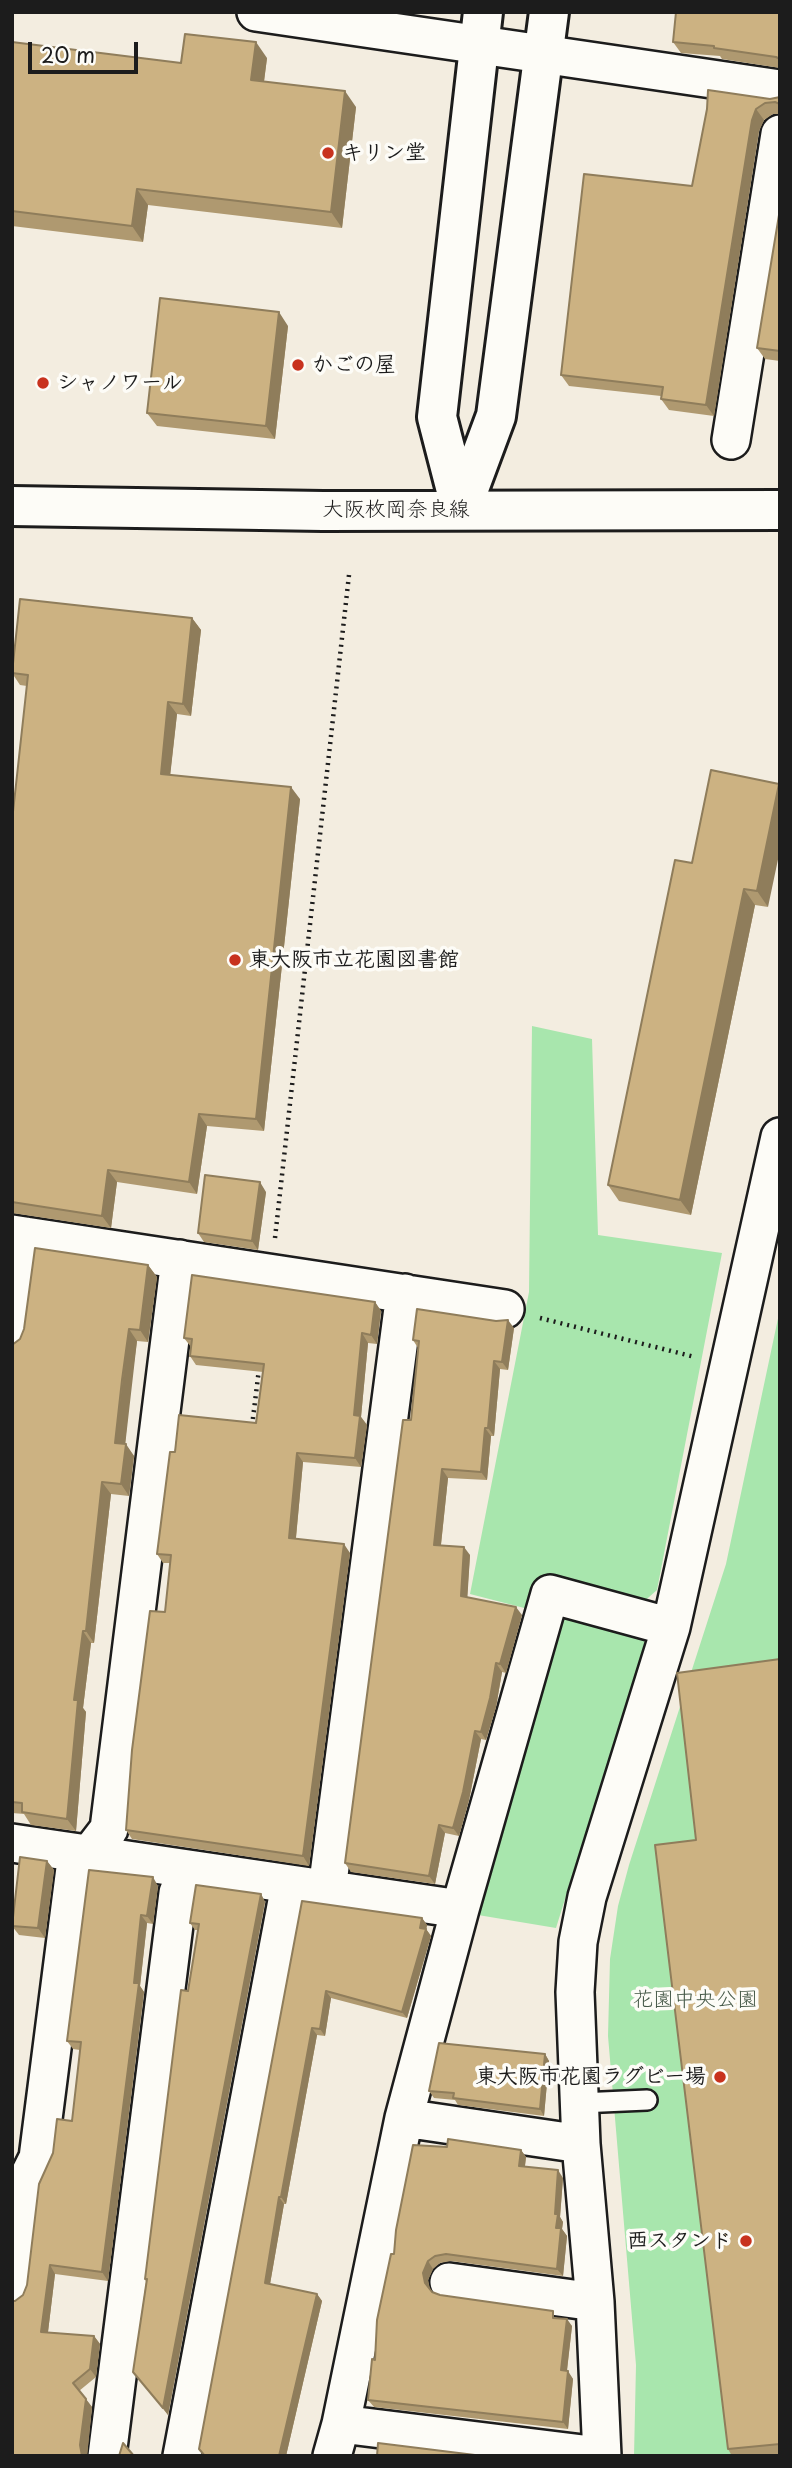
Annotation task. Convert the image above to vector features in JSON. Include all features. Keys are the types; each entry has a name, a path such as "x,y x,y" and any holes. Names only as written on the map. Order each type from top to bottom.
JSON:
{"street":[{"path":"256,12 481,29 544,54 780,89"},
{"path":"461,510 496,416 549,12"},
{"path":"461,510 437,417 481,29"},
{"path":"731,440 780,134"},
{"name":"大阪枚岡奈良線","path":"12,506 323,511 780,510"},
{"path":"671,1627 550,1594 460,1909 404,2118 337,2440 600,2456 595,2302 581,2144 575,1992 580,1931 587,1897 671,1627 780,1137"},
{"path":"12,1338 19,1235 505,1309"},
{"path":"12,2290 24,2186 38,2158 75,1868 109,1829 180,1259"},
{"path":"327,1890 405,1293"},
{"path":"12,1843 460,1909"},
{"path":"107,2456 178,1893 188,1870"},
{"path":"183,2456 290,1885"},
{"path":"404,2118 581,2144"},
{"path":"449,2282 595,2302"}],"lane":[{"path":"580,2103 647,2100"}],"path":[{"path":"271,1272 349,575"},
{"path":"505,1309 729,1366"},
{"path":"251,1437 259,1368"}],"green space":[{"path":"532,1026 592,1039 598,1235 722,1253 657,1590 640,1605 540,1578 532,1610 470,1594 529,1292"},
{"name":"花園中央公園","path":"780,1309 780,2456 634,2456 636,2365 608,2036 610,1959 618,1906 629,1865 726,1564"},
{"path":"575,1612 639,1629 645,1642 556,1928 472,1914 557,1620"}],"building":[{"path":"676,12 780,12 780,59 714,46 673,42"},
{"path":"185,34 256,42 251,80 345,91 331,212 137,189 132,226 12,211 12,42 181,63"},
{"path":"708,90 770,99 780,97 780,104 765,103 756,109 752,120 706,405 661,399 663,387 561,375 584,174 692,186 707,109"},
{"path":"780,209 780,351 757,348"},
{"path":"160,298 279,312 266,426 147,413"},
{"path":"20,599 192,618 183,704 168,702 161,774 291,787 256,1119 199,1114 189,1182 108,1170 102,1216 12,1202 12,821 28,675 12,673"},
{"path":"711,770 779,784 757,891 744,889 680,1200 608,1185 675,860 692,863"},
{"path":"205,1175 260,1182 252,1241 198,1233"},
{"path":"35,1248 148,1265 140,1330 129,1329 122,1380 115,1443 126,1444 121,1484 102,1482 86,1631 83,1631 74,1700 78,1700 67,1819 22,1812 22,1803 12,1802 12,1345 20,1339 24,1329"},
{"path":"192,1275 375,1302 371,1335 362,1333 354,1415 360,1416 355,1458 297,1453 289,1538 344,1544 303,1856 126,1830 132,1750 150,1611 165,1612 171,1555 157,1554 170,1452 175,1452 179,1415 256,1423 264,1364 190,1356 192,1339 184,1338"},
{"path":"417,1309 496,1321 508,1320 502,1362 494,1361 481,1472 442,1469 434,1545 464,1547 461,1596 516,1607 500,1664 496,1663 481,1732 475,1731 453,1828 439,1825 429,1876 345,1863 403,1420 411,1420 419,1341 413,1340"},
{"name":"東大阪市花園ラグビー場","path":"780,1659 780,2444 728,2449 655,1845 696,1840 677,1673"},
{"path":"20,1857 47,1861 38,1928 12,1926"},
{"path":"89,1870 153,1877 147,1916 141,1915 134,1983 139,1983 102,2272 50,2265 41,2332 94,2336 90,2369 73,2383 86,2399 80,2445 82,2456 12,2456 12,2301 23,2295 27,2285 39,2184 53,2153 57,2119 72,2121 81,2042 67,2041"},
{"path":"196,1885 261,1894 163,2408 133,2372 147,2279 181,1990 188,1991 199,1924 190,1923"},
{"path":"302,1901 422,1918 420,1928 426,1929 402,2012 326,1991 320,2029 312,2028 265,2283 317,2294 279,2456 205,2456 199,2449"},
{"path":"439,2043 545,2054 540,2109 453,2098 454,2093 429,2091"},
{"path":"448,2139 521,2150 519,2166 558,2170 555,2214 558,2214 556,2228 561,2228 557,2269 446,2254 435,2256 428,2261 423,2273 425,2283 432,2292 440,2295 553,2311 553,2318 567,2319 561,2370 568,2371 563,2422 368,2400 372,2359 375,2360 377,2320 391,2254 394,2254 396,2230 413,2145 447,2147"},
{"path":"123,2443 134,2456 119,2456"},
{"path":"378,2443 483,2456 377,2456"}],"place":[{"name":"キリン堂","path":"328,153"},
{"name":"かごの屋","path":"298,365"},
{"name":"シャノワール","path":"43,383"},
{"name":"東大阪市立花園図書館","path":"235,960"},
{"name":"東大阪市花園ラグビー場","path":"720,2077"},
{"name":"西スタンド","path":"746,2241"}]}
